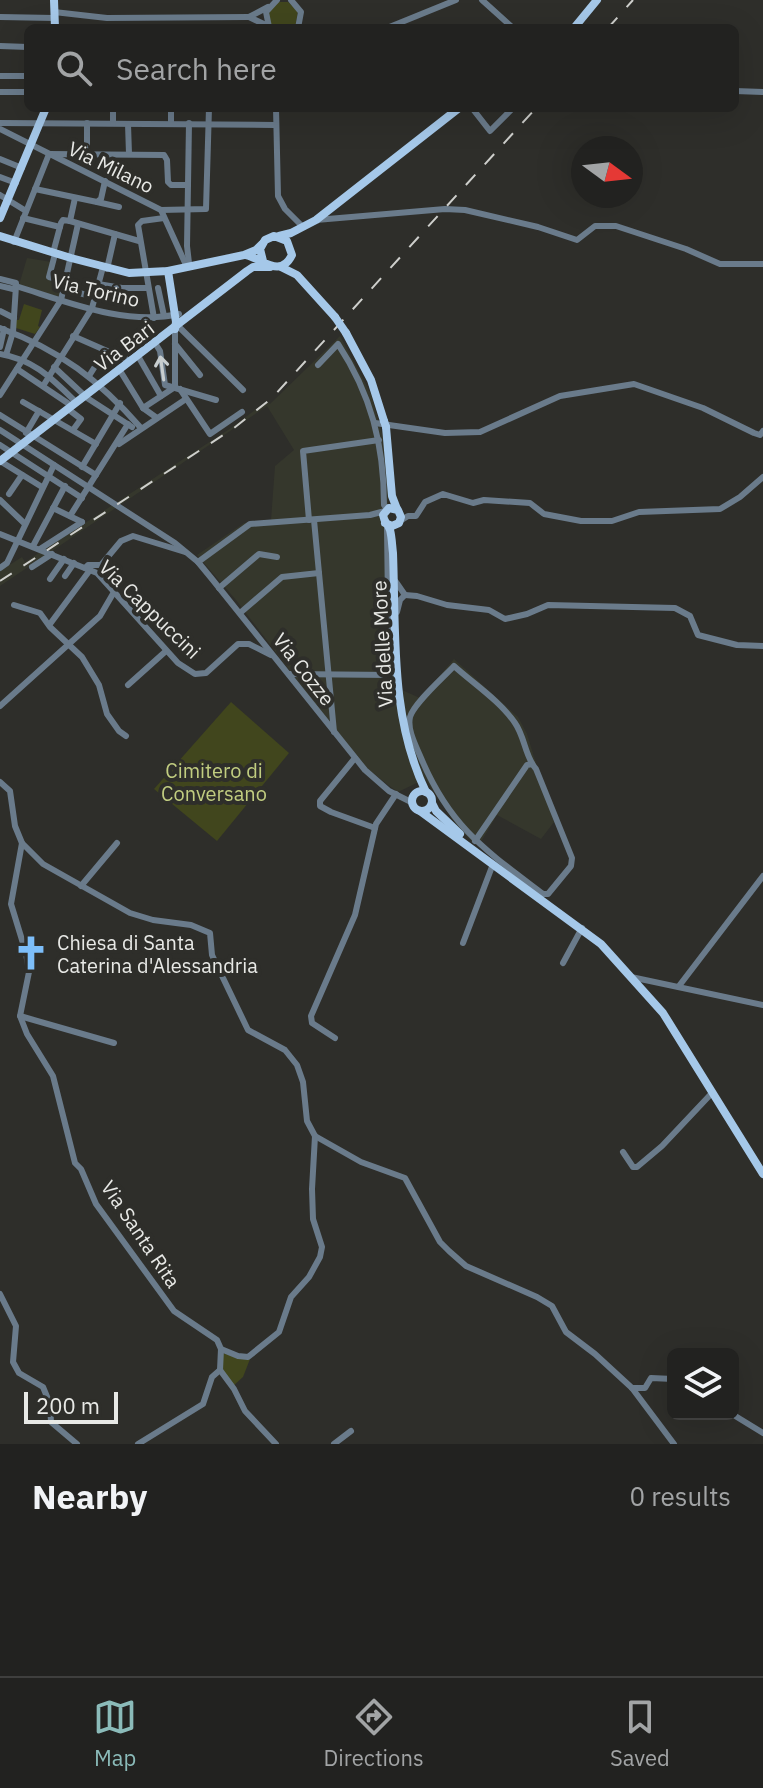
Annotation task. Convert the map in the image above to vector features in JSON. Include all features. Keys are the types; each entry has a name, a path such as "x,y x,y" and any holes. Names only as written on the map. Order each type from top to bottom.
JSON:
{"main road":[{"path":"54,0 55,24"},
{"path":"577,24 597,0"},
{"path":"0,218 4,197 16,183 45,112"},
{"path":"0,238 105,268 145,274 244,255 256,250 269,237 279,236 316,220 454,112"},
{"path":"290,244 303,227"},
{"path":"279,236 290,244 297,275"},
{"path":"262,244 260,254 266,264"},
{"path":"244,255 297,275 335,317 371,380 382,424 396,514 393,553"},
{"path":"281,267 288,263 292,255"},
{"path":"168,271 175,320 190,317 253,267 266,264"},
{"name":"Via Bari","path":"0,461 29,435 155,343 175,320"},
{"path":"386,524 392,526 396,514"},
{"path":"386,524 396,514"},
{"path":"386,524 393,553"},
{"name":"Via delle More","path":"393,553 399,703 421,790"},
{"path":"420,811 421,790 431,796 436,811 493,864"},
{"path":"420,811 429,808 432,803"},
{"path":"420,811 601,944 663,1013 763,1174"}],"street":[{"path":"249,17 277,0"},
{"path":"291,0 301,12 299,24"},
{"path":"397,24 456,0"},
{"path":"482,0 509,24"},
{"path":"268,7 268,24"},
{"path":"0,17 249,17 263,24"},
{"path":"210,17 210,24"},
{"path":"107,18 107,24"},
{"path":"0,46 24,47"},
{"path":"0,76 24,76"},
{"path":"739,91 763,92"},
{"path":"0,92 24,92"},
{"path":"113,112 113,123"},
{"path":"171,112 171,124"},
{"path":"161,210 206,209 209,112"},
{"path":"277,112 278,196 285,209 303,227"},
{"path":"475,112 490,131 509,112"},
{"path":"0,126 42,123 275,125"},
{"path":"87,123 87,155"},
{"path":"189,123 184,248 189,267"},
{"path":"128,124 129,154"},
{"name":"Via Milano","path":"0,126 32,146 161,210 184,248"},
{"path":"14,242 49,154 164,155 168,182 171,185 188,185"},
{"path":"0,159 22,168"},
{"path":"0,177 16,183"},
{"path":"97,202 101,199 105,181"},
{"path":"35,189 119,207"},
{"path":"4,197 25,214 60,227"},
{"path":"0,395 61,300 71,258 75,198"},
{"path":"316,220 465,210 538,227 577,240 595,226 616,226 686,249 720,264 763,264"},
{"path":"154,318 139,241 140,222 164,218"},
{"path":"95,297 49,277 63,220 139,241"},
{"path":"43,386 92,308 115,234"},
{"path":"0,279 16,283 13,332 3,354 24,359 49,376 77,402"},
{"path":"98,284 148,288"},
{"path":"0,286 13,289 16,286"},
{"name":"Via Torino","path":"16,286 92,308 175,320"},
{"path":"158,288 160,297 175,320 243,390"},
{"path":"150,299 173,299"},
{"path":"0,311 14,318"},
{"path":"175,320 178,388 210,434 242,412"},
{"path":"0,347 2,328 35,341 101,384 140,429"},
{"path":"73,336 134,358 161,396"},
{"path":"155,343 160,351 165,383 216,400"},
{"path":"175,344 200,375"},
{"path":"318,365 338,344 358,377 382,424 379,440 384,471 384,505 396,514"},
{"path":"89,376 101,357"},
{"path":"54,367 77,402 81,419 73,430"},
{"path":"17,369 43,386 140,429"},
{"path":"119,369 143,408 157,418"},
{"path":"382,424 445,433 480,432 560,396 634,384 703,408 757,434 763,431"},
{"path":"143,408 178,388"},
{"path":"123,437 186,399"},
{"path":"23,402 96,444"},
{"path":"82,467 120,403"},
{"path":"29,435 39,411"},
{"path":"24,416 33,421"},
{"path":"0,430 3,417 96,475"},
{"path":"70,516 123,437 128,424"},
{"path":"106,427 123,437"},
{"name":"Via Cozze","path":"0,430 198,562 355,758 380,784 399,796"},
{"path":"334,732 319,573 303,451 379,440"},
{"path":"0,445 82,498"},
{"path":"47,460 53,450"},
{"path":"0,461 42,487"},
{"path":"0,568 7,563 54,465"},
{"path":"9,494 22,475"},
{"path":"198,562 250,524 370,515 416,516 425,502 443,494 473,503 484,500 530,503 544,514 581,521 612,521 639,512 720,509 763,477"},
{"path":"37,548 65,486"},
{"path":"0,501 24,523"},
{"path":"37,548 82,522 53,508"},
{"path":"288,674 390,678 386,524 370,515"},
{"name":"Via Cappuccini","path":"0,534 97,573 182,667 202,675 238,644 249,644 274,656"},
{"path":"50,624 88,569 101,565 121,541 133,536 188,553"},
{"path":"32,567 52,554"},
{"path":"219,588 259,554 277,557"},
{"path":"50,579 64,559"},
{"path":"65,576 74,563"},
{"path":"240,613 282,577 319,573"},
{"path":"394,578 405,595"},
{"path":"0,706 100,616 114,592"},
{"path":"395,616 405,595 447,605 489,610 505,619 548,605 671,607 683,610 690,616 698,635 737,645 763,646"},
{"path":"14,605 40,613 82,657 99,685 107,714 126,736"},
{"path":"128,685 166,651"},
{"path":"335,1038 310,1020 355,915 375,828 399,796 421,790 444,804 467,834 543,894 552,893 571,866 572,858 521,733 513,720 454,666 413,710 410,720 421,790"},
{"path":"355,758 320,801 320,806 375,828"},
{"path":"475,841 527,765 532,764"},
{"path":"0,782 10,791 15,826 22,843 43,864 130,913 153,920 191,925 210,933 212,955 244,1024 248,1030 290,1053 297,1065 303,1082 307,1121 315,1136 312,1204 320,1239 320,1257 309,1277 291,1297 281,1329 276,1335 248,1357 221,1349 220,1370 245,1411 276,1444"},
{"path":"444,804 439,806 439,812 462,837"},
{"path":"22,843 11,904 29,972 20,1016 114,1043"},
{"path":"81,886 117,843"},
{"path":"463,943 493,864"},
{"path":"679,986 763,876"},
{"path":"0,904 11,904"},
{"path":"563,963 582,928"},
{"path":"631,977 763,1005"},
{"name":"Via Santa Rita","path":"20,1016 27,1034 53,1076 75,1163 81,1169 96,1204 174,1311 217,1340 221,1349"},
{"path":"623,1152 633,1167 637,1167 673,1135 711,1094"},
{"path":"315,1136 361,1162 405,1178 440,1242 460,1262 548,1303 556,1311 566,1332 632,1388 674,1444"},
{"path":"0,1294 16,1326 13,1362 19,1373 43,1387 50,1404 51,1422 77,1444"},
{"path":"138,1444 203,1404 212,1377 220,1370"},
{"path":"632,1388 645,1388 651,1378 667,1379"},
{"path":"739,1418 763,1433"},
{"path":"334,1444 351,1431"}],"shaded area":[{"path":"27,258 52,262 47,278 63,283 59,297 19,285"},
{"path":"340,336 371,394 387,461 390,559 402,690 420,698 454,659 518,717 527,734 554,822 541,839 497,815 482,840 475,845 457,826 425,779 398,792 368,769 197,555 244,523 271,520 275,466 294,450 267,406 0,586 0,571 22,557 25,562 231,428 267,401 270,404"}],"green space":[{"path":"277,2 288,2 298,11 296,24 270,24 270,10"},
{"path":"24,304 42,310 40,327 35,334 16,328 16,320 19,320"},
{"name":"Cimitero di Conversano","path":"231,702 289,753 217,841 154,789"},
{"path":"222,1353 250,1359 243,1377 233,1386 223,1372"}],"railway":[{"path":"612,24 633,0"},
{"path":"0,581 234,428 272,398 532,112"}],"place":[{"name":"Chiesa di Santa Caterina d'Alessandria","path":"31,953"}]}
